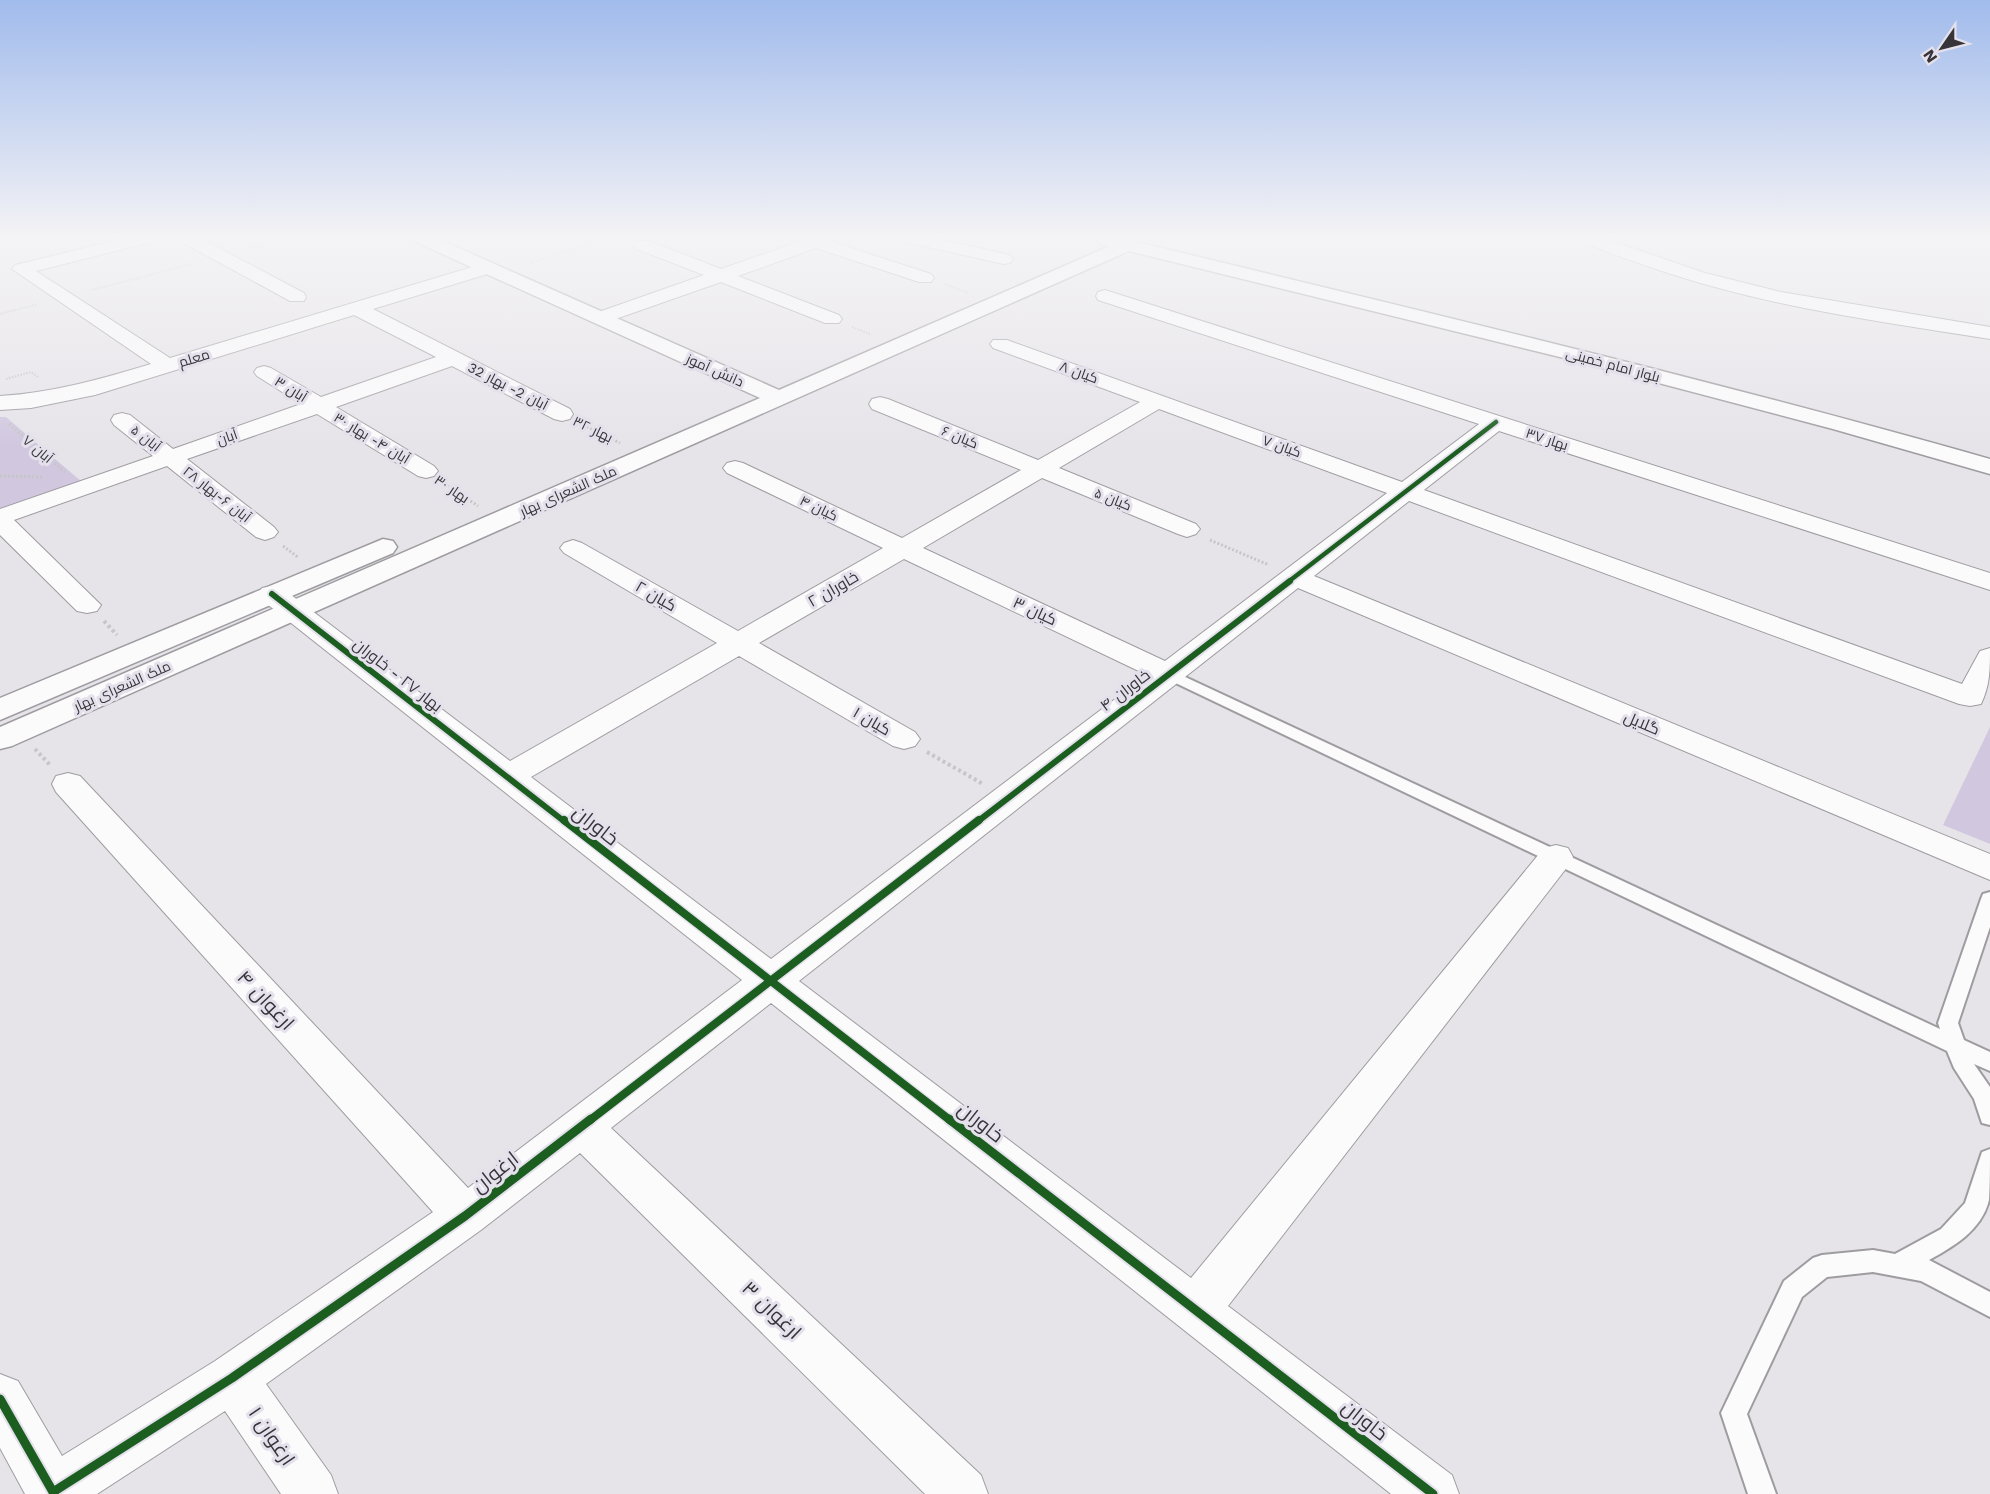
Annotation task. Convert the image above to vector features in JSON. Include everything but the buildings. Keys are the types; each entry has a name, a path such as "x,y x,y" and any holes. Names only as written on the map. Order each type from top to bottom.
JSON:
{"street":[{"path":"80,308 168,366"},
{"name":"آبان 2- بهار 32","path":"356,308 562,414"},
{"name":"معلم","path":"0,403 48,398 87,390 356,308"},
{"name":"دانش آموز","path":"577,308 779,398"},
{"path":"600,318 629,308"},
{"path":"804,308 832,319"},
{"name":"ملک الشعرای بهار","path":"9,735 478,506 945,308"},
{"name":"ملک الشعرای بهار","path":"0,710 135,652 282,602 779,398 970,308"},
{"name":"بهار ۳۷","path":"1141,308 1990,582"},
{"name":"بلوار امام خمینی","path":"1386,308 1841,424 1990,467"},
{"name":"بلوار امام خمینی","path":"1447,308 1853,409 1990,448"},
{"path":"1831,308 1990,333"},
{"name":"کیان ۸","path":"1000,344 1158,401"},
{"name":"آبان","path":"0,519 84,487 454,358"},
{"name":"آبان ۳","path":"264,372 318,405"},
{"name":"خاوران ۲","path":"507,777 1158,401"},
{"name":"کیان ۷","path":"1158,401 1970,697 1990,657"},
{"name":"کیان ۶","path":"880,404 1040,469"},
{"name":"آبان ۴- بهار ۳۰","path":"318,405 426,471"},
{"name":"آبان ۵","path":"123,420 170,457"},
{"name":"خاوران ۴","path":"771,980 1496,422"},
{"name":"آبان ۶-بهار ۲۸","path":"170,457 265,532"},
{"name":"کیان ۴","path":"735,468 902,549"},
{"name":"کیان ۵","path":"1040,469 1187,529"},
{"path":"0,519 87,605"},
{"name":"کیان ۲","path":"573,548 738,644"},
{"name":"کیان ۳","path":"902,549 1168,674"},
{"name":"گلایل","path":"1294,577 1990,868"},
{"name":"بهار ۲۷ - خاوران","path":"282,602 507,777"},
{"name":"کیان ۱","path":"738,644 904,739"},
{"name":"خاوران","path":"507,777 1433,1494"},
{"name":"ارغوان ۴","path":"68,784 465,1216"},
{"path":"1196,1310 1556,857"},
{"name":"ارغوان","path":"0,1399 53,1492 232,1378 465,1216 771,980"},
{"name":"ارغوان ۳","path":"581,1126 962,1494"},
{"name":"ارغوان ۱","path":"232,1378 312,1494"}],"lane":[{"path":"1168,674 1990,1062"},
{"path":"1990,899 1948,1023 1961,1062 1984,1096 1990,1116"},
{"path":"1897,1265 1950,1237 1975,1209 1990,1159"},
{"path":"1761,1494 1734,1413 1792,1289 1822,1266 1874,1261 1924,1270 1990,1305"}],"path":[{"path":"0,314 24,308"},
{"path":"0,381 31,372"},
{"path":"1187,529 1294,577"},
{"path":"87,605 135,652"},
{"path":"9,735 68,784"}],"shaded area":[{"path":"0,417 6,417 82,482 0,510"},
{"path":"1990,727 1990,844 1943,825"}],"cycle path":[{"path":"0,1399 53,1492 232,1378 465,1216 1496,422"},
{"path":"272,594 1433,1494"}]}
